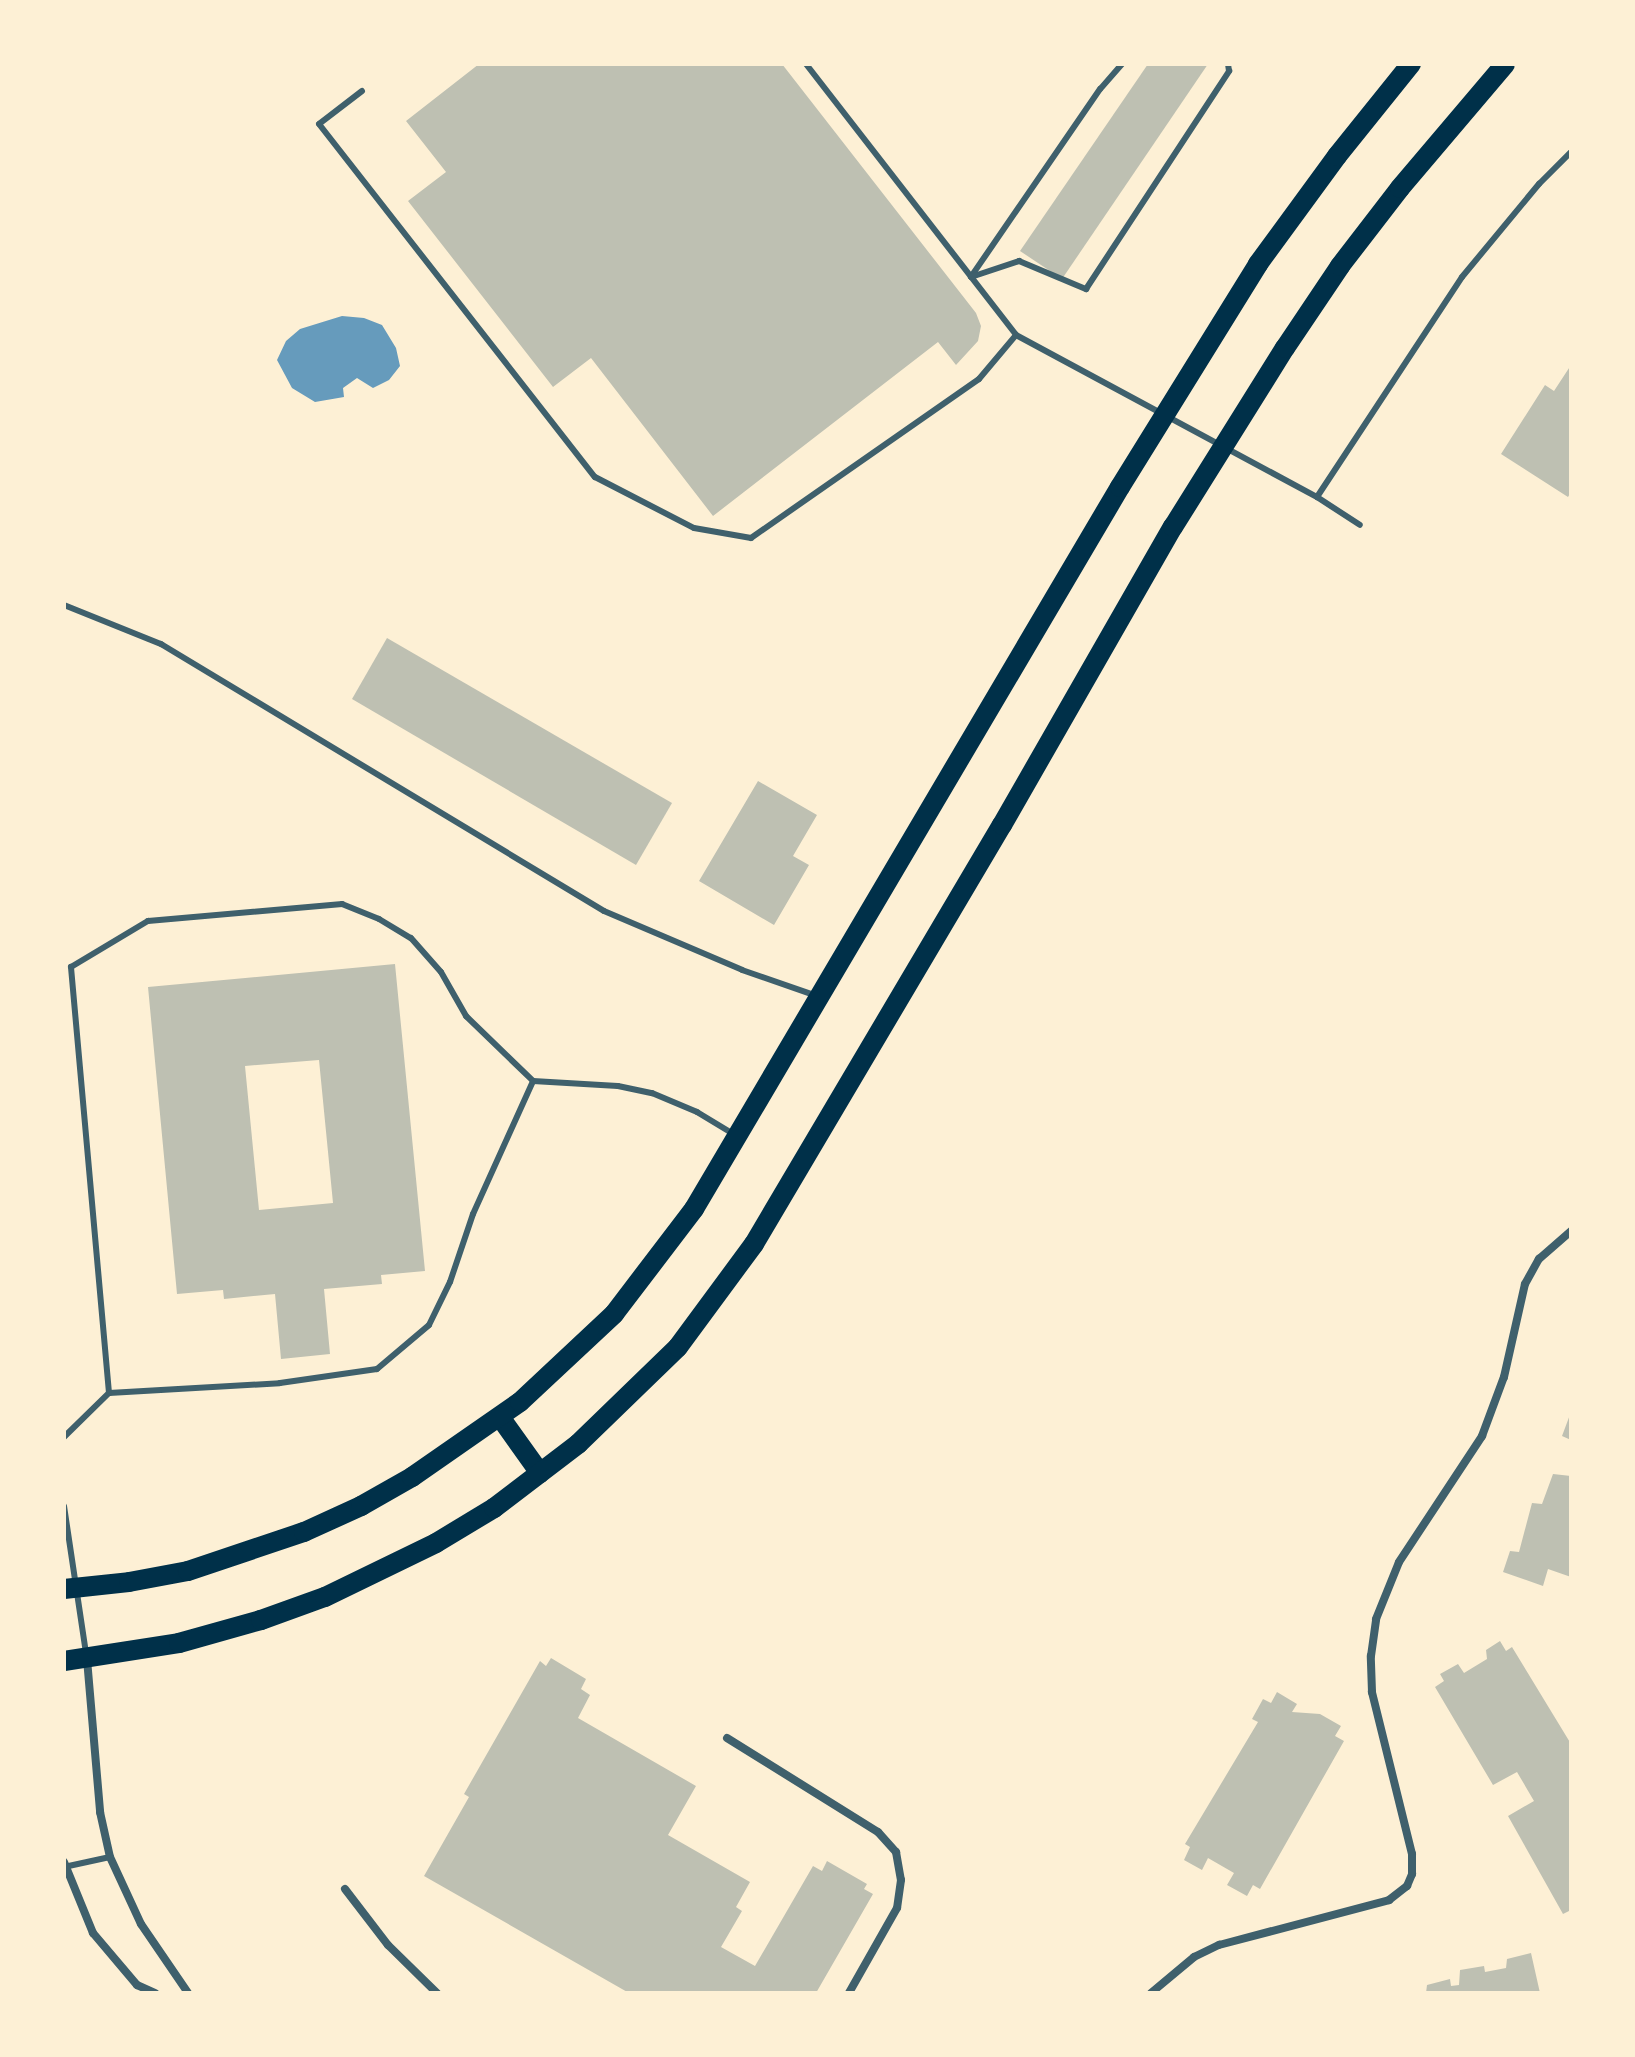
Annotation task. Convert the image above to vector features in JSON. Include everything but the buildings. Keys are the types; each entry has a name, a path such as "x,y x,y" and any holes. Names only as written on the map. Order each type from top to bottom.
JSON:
{"main road":[{"path":"69,1589 188,1571 304,1532 412,1477 500,1417 570,1359 614,1314 694,1209 739,1136 1164,416 1258,264 1337,156 1411,64"},
{"path":"64,1661 179,1643 261,1620 325,1597 436,1543 494,1508 578,1444 678,1347 754,1244 1223,445 1340,266 1439,139 1505,64"},
{"path":"500,1417 540,1473"}],"street":[{"path":"1151,1993 1194,1957 1219,1945 1389,1900 1407,1886 1412,1874 1412,1854 1372,1692 1371,1656 1376,1619 1399,1562 1482,1436 1504,1377 1525,1284 1539,1259 1571,1231"},
{"path":"87,1659 100,1812 110,1857 141,1924 188,1993"},
{"path":"727,1738 878,1832 896,1852 901,1880 897,1908 849,1993"},
{"path":"65,1865 93,1933 137,1985 155,1993"},
{"path":"345,1889 388,1945 437,1993"}],"lane":[{"path":"806,64 1016,335 1223,445 1317,497 1360,525"},
{"path":"971,277 1100,89 1122,64"},
{"path":"971,277 1019,261 1086,289 1229,71 1228,64"},
{"path":"362,91 319,124 595,477 694,528 751,538 979,379 1016,335"},
{"path":"1317,497 1462,277 1539,184 1571,152"},
{"path":"64,605 161,644 604,911 742,970 821,997"},
{"path":"109,1393 71,967 148,921 342,904 379,919 411,938 441,972 466,1016 533,1081 618,1086 652,1093 697,1112 739,1136"},
{"path":"64,1437 109,1393 280,1383 377,1369 429,1325 533,1081"},
{"path":"64,1506 69,1589 87,1659"},
{"path":"65,1865 110,1857"}],"water":[{"path":"342,316 364,318 382,325 396,348 400,366 389,380 373,388 357,378 343,388 344,397 315,402 292,388 277,360 286,341 300,329"}]}
